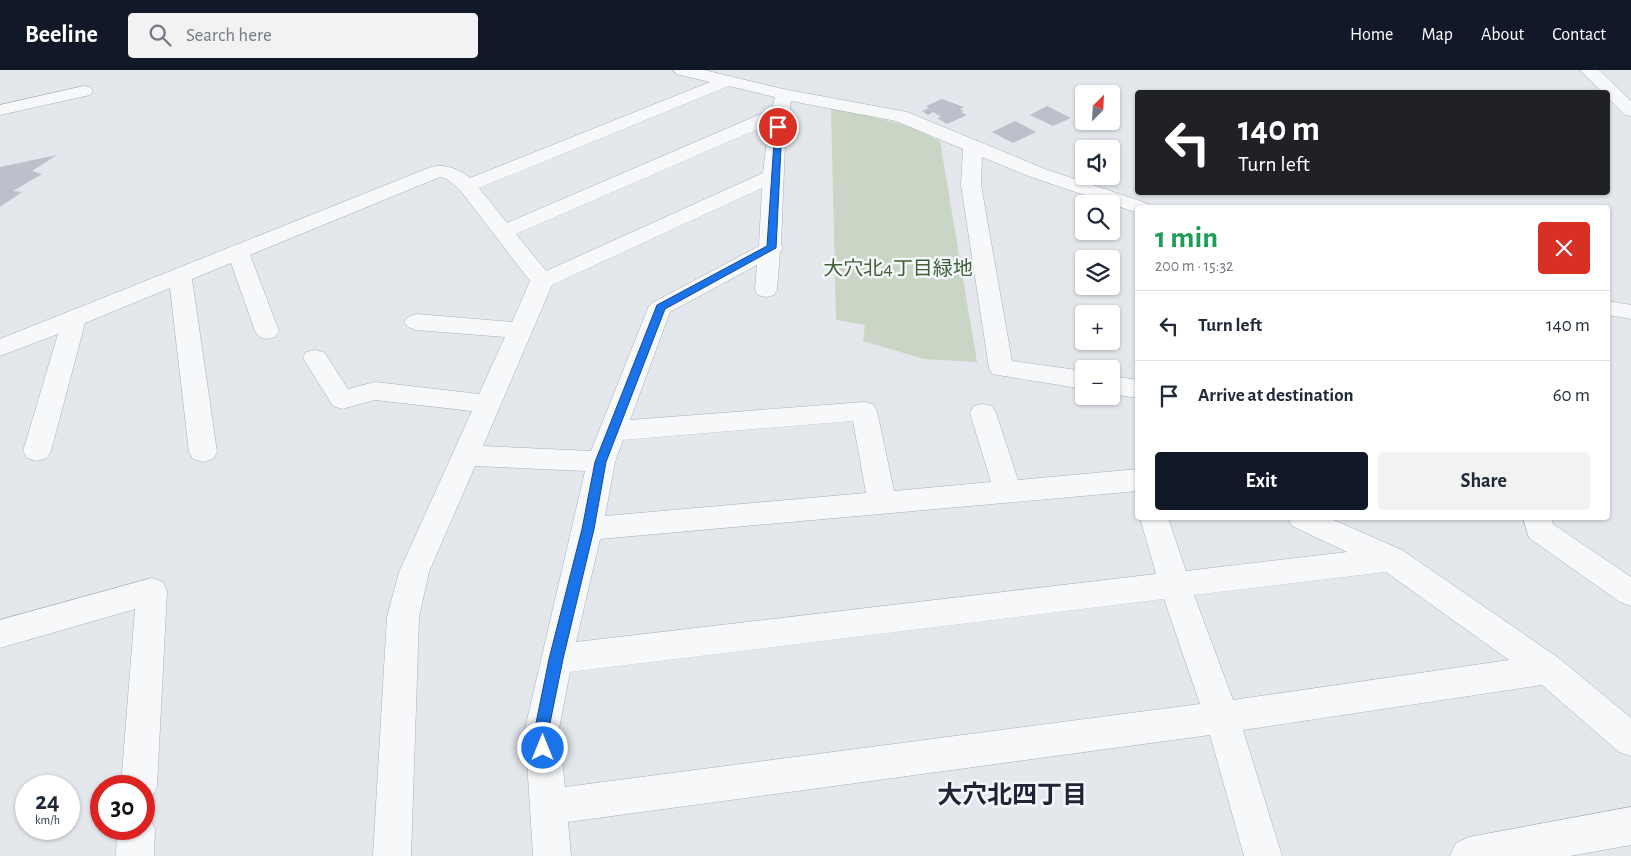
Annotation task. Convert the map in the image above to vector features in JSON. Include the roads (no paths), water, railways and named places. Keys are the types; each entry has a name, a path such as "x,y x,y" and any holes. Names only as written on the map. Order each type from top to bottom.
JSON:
{"street":[{"path":"682,70 725,82 782,103 901,116 1038,173 1135,206"},
{"path":"1589,70 1609,90"},
{"path":"467,186 725,82"},
{"path":"1610,90 1631,111"},
{"path":"0,110 84,92"},
{"path":"766,290 772,248 775,175 782,103"},
{"path":"504,232 782,103"},
{"path":"973,146 971,185 1001,368 1075,379"},
{"path":"0,348 438,171 454,175 467,186 542,281"},
{"path":"392,856 403,617 414,572 542,281 775,175"},
{"path":"552,856 542,728 556,659 588,529 601,462 660,308 772,248"},
{"path":"238,252 267,331"},
{"path":"180,275 202,452"},
{"path":"37,451 74,318"},
{"path":"416,322 521,330"},
{"path":"315,358 342,400 375,391 488,404"},
{"path":"1120,386 1135,389"},
{"path":"613,431 864,411 882,503"},
{"path":"983,413 1008,492"},
{"path":"465,455 601,462"},
{"path":"588,529 1135,480"},
{"path":"1155,520 1175,585 1222,717 1263,856"},
{"path":"1306,520 1391,559 1548,669 1631,740"},
{"path":"1537,520 1539,530 1631,593"},
{"path":"556,659 1391,559"},
{"path":"0,634 152,591 140,775"},
{"path":"547,807 1222,717 1548,669"},
{"path":"1469,856 1631,826"},
{"path":"134,856 135,840"}],"district":[{"name":"大穴北四丁目","path":"1012,795"}],"park label":[{"name":"大穴北4丁目緑地","path":"898,269"}]}
